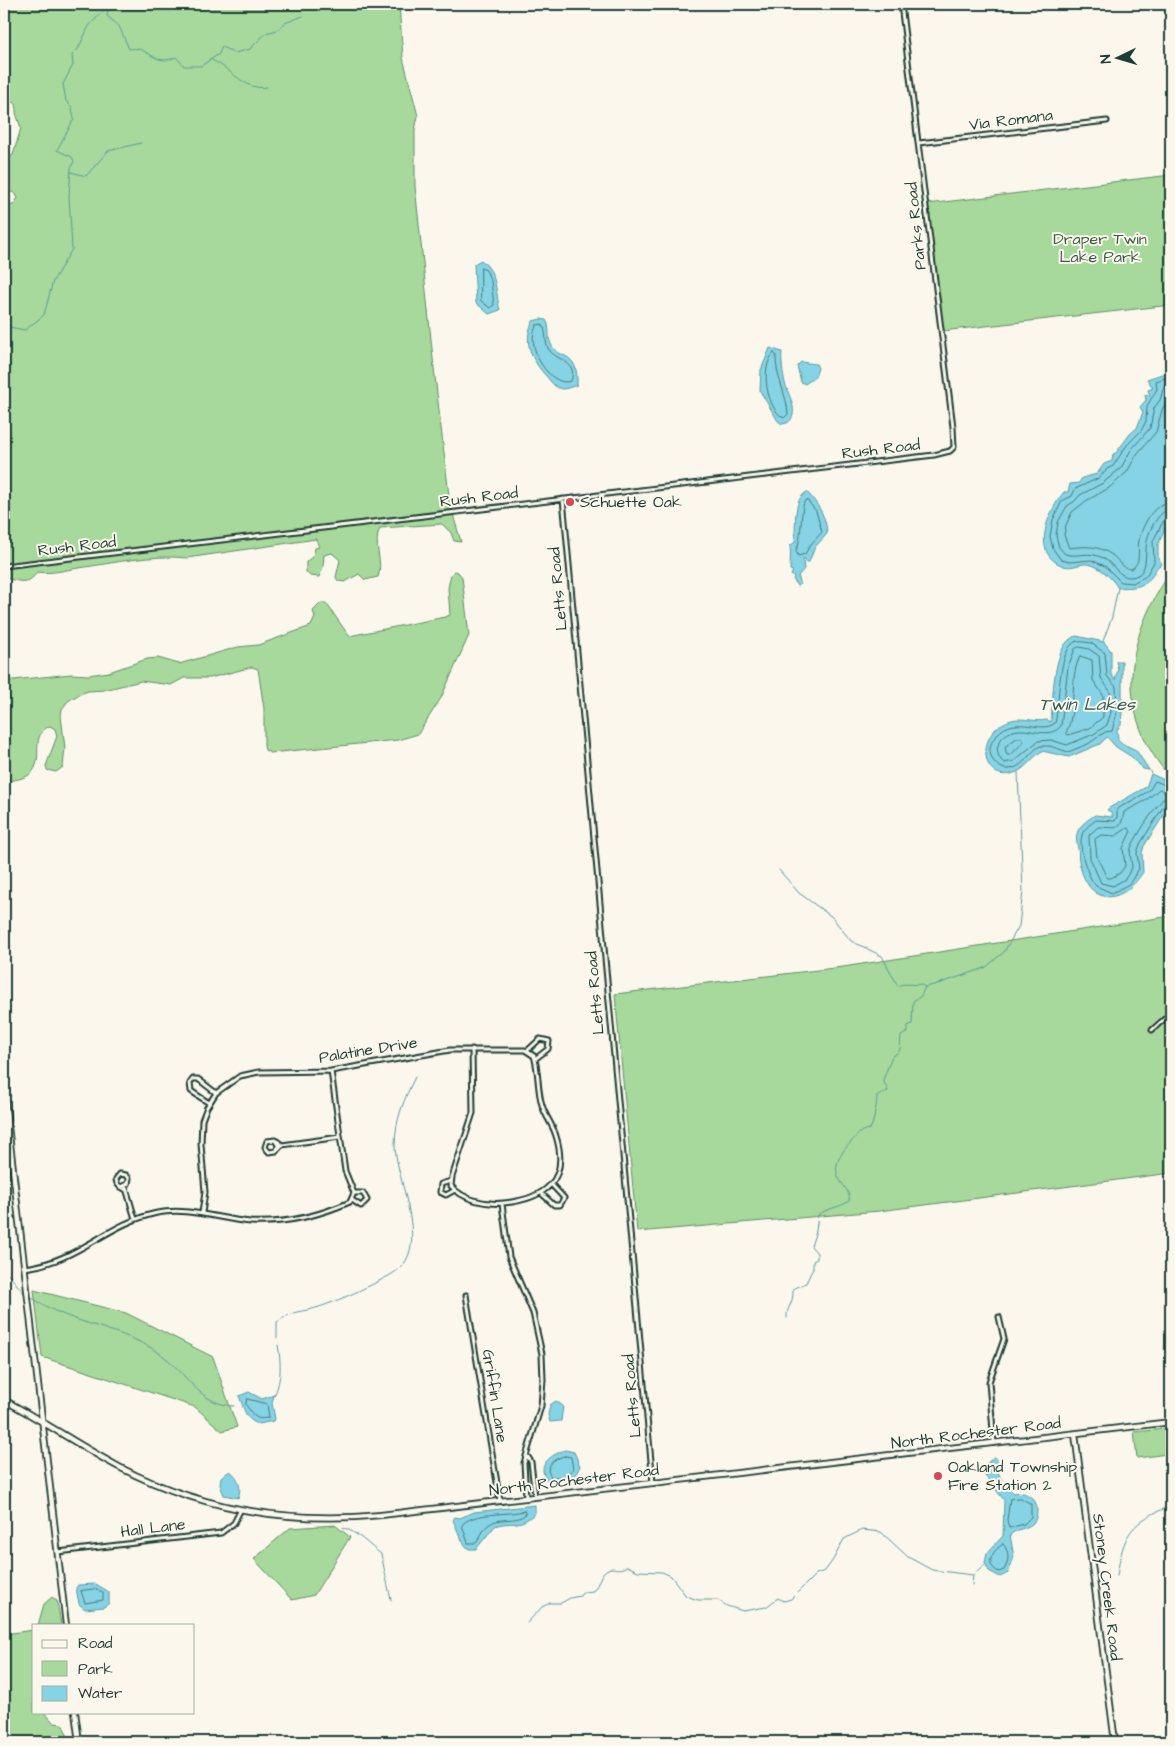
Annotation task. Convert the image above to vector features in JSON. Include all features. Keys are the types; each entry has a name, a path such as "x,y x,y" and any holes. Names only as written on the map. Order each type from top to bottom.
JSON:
{"main road":[{"path":"4,1092 66,1624"},
{"name":"North Rochester Road","path":"4,1400 118,1466 157,1485 240,1511 294,1517 341,1518 1171,1422"},
{"name":"Stoney Creek Road","path":"1075,1434 1115,1742"},
{"path":"75,1714 79,1742"}],"street":[{"name":"Parks Road","path":"901,4 954,446"},
{"name":"Via Romana","path":"919,143 1107,121"},
{"name":"Rush Road","path":"4,566 934,455 950,451 954,446"},
{"name":"Letts Road","path":"563,499 653,1483"},
{"path":"1152,1030 1171,1013"},
{"name":"Palatine Drive","path":"202,1213 205,1177 200,1135 202,1120 209,1103 216,1093 230,1082 250,1073 331,1071 424,1054 472,1049 528,1050 540,1039 548,1041 548,1049 536,1059"},
{"path":"472,1049 473,1112 451,1181 455,1190 480,1202 502,1204 525,1201 542,1194 551,1184 558,1168 558,1148 554,1131 541,1100 536,1059 528,1050"},
{"path":"331,1071 345,1171 354,1193 352,1200"},
{"path":"209,1103 191,1091 189,1086 191,1081 198,1079 216,1093"},
{"path":"282,1145 269,1140 265,1147 269,1152 277,1150 282,1145 340,1137"},
{"path":"277,1142 277,1150"},
{"path":"126,1190 116,1180 122,1174 128,1176 126,1190 135,1219"},
{"path":"451,1181 441,1184 440,1192 446,1195 455,1190"},
{"path":"120,1186 128,1184"},
{"path":"542,1194 554,1205 560,1205 564,1198 551,1184"},
{"path":"352,1200 361,1206 368,1200 363,1193 354,1193"},
{"path":"25,1268 67,1257 117,1227 135,1219 175,1211 202,1213 251,1222 283,1221 319,1214 352,1200"},
{"path":"502,1204 509,1257 533,1312 542,1354 543,1380 540,1406 523,1469 526,1498"},
{"name":"Griffin Lane","path":"466,1295 500,1501"},
{"path":"994,1443 989,1382 1004,1339 999,1317"},
{"path":"528,1456 531,1462 534,1497"},
{"name":"Hall Lane","path":"58,1552 221,1532 234,1524 240,1511"}],"green space":[{"path":"4,4 399,4 403,58 418,116 415,130 415,186 434,368 450,504 461,542 454,541 451,533 442,524 380,528 377,540 380,565 378,577 365,580 359,574 345,582 338,581 336,577 340,560 332,553 324,555 323,567 319,577 310,576 306,572 306,562 313,556 315,548 319,547 316,539 187,558 147,558 53,572 37,572 34,577 26,581 4,578 4,206 13,205 18,198 15,193 4,190 4,160 13,155 21,128 16,113 16,104 4,98"},
{"name":"Draper Twin Lake Park","path":"1171,175 1171,305 942,331 927,204"},
{"path":"454,571 458,572 462,577 469,635 441,698 418,734 398,740 270,753 265,750 264,746 264,709 258,669 252,667 210,678 184,678 171,685 141,681 80,694 68,701 62,709 61,716 65,748 63,767 56,772 47,770 46,766 57,736 55,729 50,726 40,735 36,765 31,774 4,782 4,681 109,672 147,659 158,658 179,664 238,647 258,645 311,626 315,617 313,611 321,603 326,603 349,636 445,617 450,615 448,588 451,574"},
{"path":"1171,572 1171,778 1153,754 1140,729 1134,703 1132,676 1135,650 1143,623 1155,597"},
{"path":"1171,916 1171,1173 879,1211 637,1232 615,994 843,967"},
{"path":"34,1290 126,1313 213,1357 237,1427 222,1431 195,1407 42,1357"},
{"path":"1165,1429 1167,1454 1137,1458 1134,1432"},
{"path":"335,1525 350,1537 314,1595 292,1600 254,1559 290,1528"},
{"path":"52,1597 57,1601 61,1624 38,1624 44,1604"},
{"path":"32,1630 32,1714 46,1714 54,1723 62,1724 67,1734 67,1742 4,1742 4,1634"}],"water":[{"path":"481,260 493,277 500,310 489,314 476,303 474,264"},
{"path":"546,320 550,341 554,349 571,360 575,366 577,385 564,389 557,387 533,358 528,336 533,321"},
{"path":"770,348 782,352 784,379 793,410 791,419 787,423 782,424 778,421 760,391 761,370"},
{"path":"801,362 816,364 818,368 815,377 805,384 801,382 797,366"},
{"path":"1169,373 1171,383 1171,515 1158,545 1158,557 1162,564 1145,583 1118,588 1108,576 1094,566 1084,564 1067,567 1052,559 1046,551 1044,541 1045,530 1053,509 1064,492 1068,492 1070,484 1079,483 1082,478 1097,474 1104,464 1112,461 1113,454 1116,453 1130,434 1137,428 1143,412 1140,407 1146,400 1145,395 1150,396 1148,390 1153,388 1147,379"},
{"path":"807,492 821,511 827,528 827,534 815,547 809,562 806,562 804,558 804,569 798,576 801,584 797,586 793,579 794,577 791,575 793,571 790,570 790,546 795,542 797,507 802,496"},
{"name":"Twin Lakes","path":"1076,636 1104,642 1111,651 1111,674 1115,680 1118,669 1116,661 1122,661 1122,712 1121,725 1117,730 1118,739 1121,743 1136,750 1149,770 1143,769 1132,757 1116,747 1107,737 1100,744 1069,757 1042,751 1016,772 1001,774 994,771 988,764 986,746 996,729 1006,722 1016,719 1047,720 1051,722 1053,687 1058,661 1062,649 1068,641"},
{"path":"1151,774 1171,783 1171,804 1144,846 1142,853 1143,872 1134,884 1124,892 1115,896 1105,896 1097,893 1089,886 1083,876 1076,838 1079,828 1095,815 1112,817 1112,813 1107,810 1146,787"},
{"path":"249,1392 262,1399 274,1395 272,1403 275,1419 273,1421 259,1424 247,1416 239,1396"},
{"path":"556,1401 563,1406 561,1421 550,1422 548,1415 550,1405"},
{"path":"565,1450 574,1452 580,1466 578,1471 568,1480 549,1482 543,1471 546,1462 549,1458"},
{"path":"994,1457 997,1459 999,1474 1003,1482 1014,1493 1022,1493 1031,1497 1035,1501 1037,1509 1036,1517 1031,1525 1010,1535 1014,1557 1008,1573 1000,1577 989,1571 985,1563 987,1553 1003,1536 1004,1500 982,1472 984,1466"},
{"path":"230,1471 236,1476 239,1483 240,1491 238,1498 224,1495 220,1485 221,1477"},
{"path":"535,1505 535,1513 524,1521 495,1526 476,1549 469,1549 464,1544 453,1520 455,1517 460,1518 474,1512"},
{"path":"96,1584 109,1592 109,1603 104,1607 85,1609 79,1604 76,1588 78,1585"}],"waterway":[{"path":"107,4 107,16 119,26 129,49 138,49 155,58 164,60 176,57 184,66 201,66 219,54 222,47 235,53 250,49 266,33 277,30 285,23 303,16"},
{"path":"4,326 25,330 44,315 53,281 72,249 69,196 71,168 74,161 72,157 57,150 74,119 72,107 66,101 63,84 73,65 72,55 78,49 89,26 106,8"},
{"path":"209,59 217,62 251,86 267,87"},
{"path":"71,172 86,176 108,151 141,143"},
{"path":"1103,641 1112,617 1118,588"},
{"path":"779,870 799,893 832,917 851,941 882,956 898,986 903,984 920,984 925,987 985,968 1004,952 1019,926 1023,891 1018,772"},
{"path":"787,1318 793,1289 806,1283 813,1268 813,1261 817,1259 817,1253 811,1246 816,1231 818,1215 849,1201 849,1195 839,1178 837,1163 842,1153 852,1141 864,1130 870,1129 875,1113 877,1096 888,1091 883,1080 892,1056 900,1050 901,1036 908,1032 908,1026 912,1024 913,1001 921,996 925,987"},
{"path":"277,1338 277,1322 282,1318 330,1303 367,1287 395,1272 406,1261 411,1247 412,1231 397,1160 395,1136 401,1110 415,1077"},
{"path":"4,1274 8,1274 25,1294"},
{"path":"32,1298 62,1314 144,1344 167,1359 204,1395 222,1404 234,1406"},
{"path":"274,1396 277,1390 280,1371 278,1345"},
{"path":"1117,1576 1122,1549 1131,1531 1147,1517 1171,1506"},
{"path":"343,1528 357,1535 381,1554 391,1600"},
{"path":"527,1623 542,1607 550,1603 561,1603 570,1598 580,1596 583,1592 593,1591 603,1573 608,1569 621,1569 627,1566 638,1571 662,1572 671,1576 686,1596 698,1600 718,1600 727,1606 743,1611 766,1607 778,1598 784,1601 791,1599 816,1574 825,1571 844,1539 862,1530 881,1532 908,1557 932,1570 973,1575"},
{"path":"972,1585 973,1575 985,1565"}],"place":[{"name":"Schuette Oak","path":"570,502"},
{"name":"Oakland Township Fire Station 2","path":"938,1476"}]}
